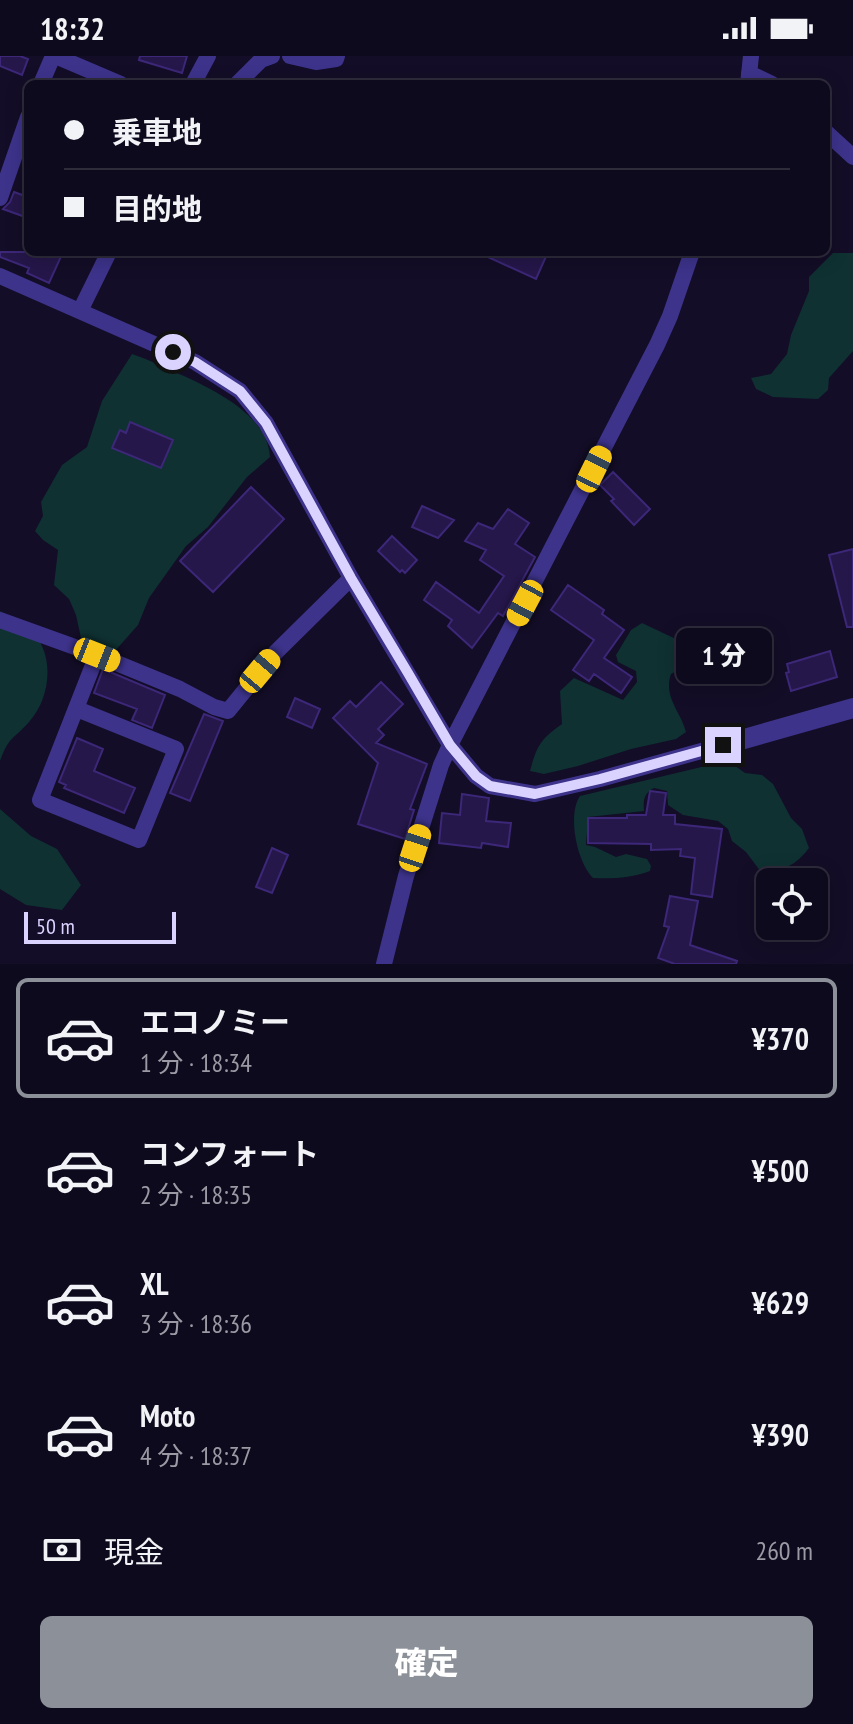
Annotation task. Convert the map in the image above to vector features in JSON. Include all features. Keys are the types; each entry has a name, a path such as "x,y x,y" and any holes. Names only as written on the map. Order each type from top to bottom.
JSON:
{"street":[{"path":"43,80 54,56 111,80"},
{"path":"195,80 208,56"},
{"path":"241,80 261,60 272,56"},
{"path":"290,56 316,62 336,59 337,56"},
{"path":"0,198 24,129"},
{"path":"830,136 853,157"},
{"path":"80,311 107,256"},
{"path":"384,964 406,876 441,765 657,345 691,256"},
{"path":"0,276 195,362 240,391 266,423 351,578 450,745 476,776 490,786 535,794 600,779 853,708"},
{"path":"0,620 97,655 228,711 276,652 351,578"},
{"path":"77,709 176,749 139,840 40,800 97,655"}],"green space":[{"path":"833,253 853,253 853,351 829,378 828,390 818,399 773,397 756,389 751,378 771,374 787,354 791,335 809,291 809,277"},
{"path":"132,354 225,397 260,429 270,457 247,477 208,527 186,546 149,598 138,625 115,651 104,650 81,638 69,599 54,585 58,550 35,531 43,516 41,502 62,465 87,447 102,401"},
{"path":"0,611 36,636 43,648 48,673 37,712 9,742 0,761"},
{"path":"642,623 678,640 689,655 684,667 671,674 669,682 671,697 686,732 676,739 578,766 544,774 530,771 541,743 562,724 560,691 574,678 623,700 637,682 636,671 618,662 616,655 631,630"},
{"path":"714,764 734,765 745,773 762,775 773,784 791,818 802,829 809,848 784,868 758,868 746,852 732,841 728,829 718,821 683,815 668,805 667,791 654,788 645,797 644,811 588,817 586,845 616,857 626,854 647,859 650,871 622,878 593,878 582,861 574,826 580,796"},
{"path":"0,809 31,836 57,849 81,885 62,910 26,905 0,889"}],"building":[{"path":"0,56 28,59 22,75 0,66"},
{"path":"140,56 187,56 182,73 139,60"},
{"path":"14,192 24,196 24,217 3,209"},
{"path":"0,252 24,252 24,256 61,256 49,283 27,273 29,268 0,257"},
{"path":"486,256 546,256 536,279"},
{"path":"130,422 173,440 161,468 112,448 120,430 126,433"},
{"path":"613,472 650,509 634,525 600,485"},
{"path":"251,487 284,519 213,592 180,561"},
{"path":"422,506 454,520 438,538 412,527"},
{"path":"508,509 529,523 515,544 535,557 503,616 498,613 472,648 448,626 452,620 424,600 436,582 479,613 504,576 480,560 486,550 465,541 478,523 493,529"},
{"path":"392,536 417,560 405,573 378,551"},
{"path":"853,549 853,627 847,627 829,555"},
{"path":"568,585 604,610 602,614 624,630 604,658 632,677 621,693 594,674 589,681 573,670 594,640 551,610"},
{"path":"830,651 837,677 791,691 787,664"},
{"path":"103,669 165,695 152,728 132,720 137,709 94,693"},
{"path":"381,682 403,704 378,729 384,735 376,743 427,764 410,809 414,810 405,839 358,824 378,763 333,718 350,701 356,707"},
{"path":"295,698 320,709 312,728 287,717"},
{"path":"204,714 223,721 190,801 170,793"},
{"path":"77,738 103,749 94,771 135,788 124,813 64,788 66,785 59,782"},
{"path":"650,791 666,793 663,815 675,815 675,824 722,829 712,897 691,894 695,858 680,856 681,849 651,850 651,844 588,843 588,818 646,815"},
{"path":"462,794 489,798 486,821 511,823 508,847 482,843 481,848 439,843 442,813 460,815"},
{"path":"272,848 288,855 272,893 256,887"},
{"path":"670,896 698,901 690,945 737,961 736,964 675,964 658,958 669,927 664,926"}],"route":[{"path":"173,352 195,362 240,391 266,423 351,578 450,745 476,776 490,786 535,794 723,745"}]}
